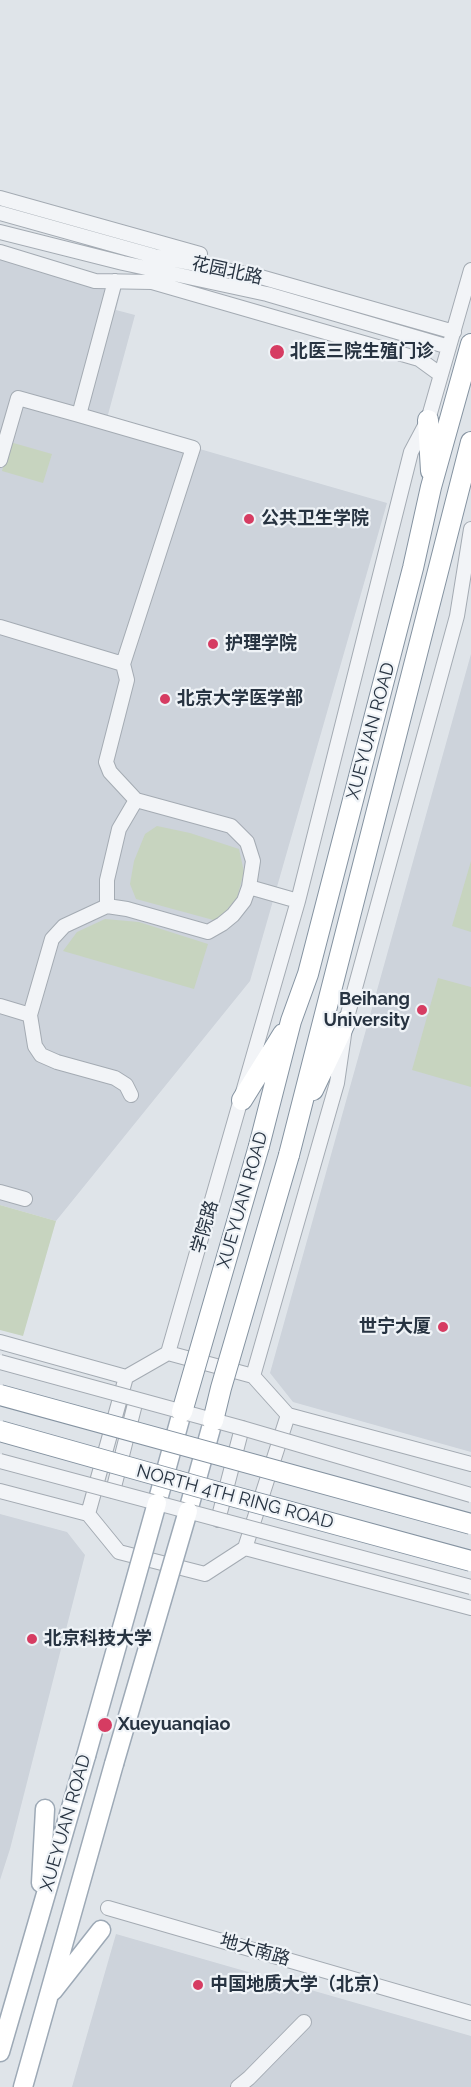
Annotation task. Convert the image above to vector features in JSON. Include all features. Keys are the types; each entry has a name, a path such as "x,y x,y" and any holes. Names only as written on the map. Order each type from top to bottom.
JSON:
{"highway":[{"name":"XUEYUAN ROAD","path":"182,1412 259,1146 291,1021 311,962 413,567 431,487 471,344"},
{"path":"428,420 431,487"},
{"name":"XUEYUAN ROAD","path":"213,1421 299,1120 309,1073 471,442"},
{"path":"242,1100 291,1021"},
{"path":"299,1120 346,1021"},
{"name":"NORTH 4TH RING ROAD","path":"0,1395 471,1524"},
{"name":"NORTH 4TH RING ROAD","path":"0,1431 471,1561"}],"main road":[{"name":"XUEYUAN ROAD","path":"0,2052 182,1412"},
{"name":"XUEYUAN ROAD","path":"23,2087 213,1421"},
{"path":"39,1915 45,1809"},
{"path":"48,1997 101,1930"}],"street":[{"path":"0,198 200,254"},
{"name":"花园北路","path":"0,213 154,256 257,276 454,332"},
{"name":"花园北路","path":"0,232 123,263 267,294 449,347"},
{"path":"0,252 95,281 152,282 398,352 419,359 441,375"},
{"name":"XUEYUAN ROAD","path":"242,1100 298,901 411,452 428,420 471,270"},
{"path":"79,415 115,282"},
{"path":"0,459 18,398 193,448 123,664 127,680 106,762 110,772 136,800 231,826 247,842 253,861 249,887 244,901 233,915 208,932 127,909 107,906 64,926 52,939 30,1015 35,1046 41,1055 57,1062 115,1078 126,1085 131,1095"},
{"path":"253,1376 337,1083 346,1021 457,616 471,529"},
{"path":"0,627 123,664"},
{"path":"107,906 107,879 119,829 136,800"},
{"path":"249,887 298,901"},
{"path":"0,1006 30,1015"},
{"name":"学院路","path":"168,1353 242,1100"},
{"path":"0,1192 25,1199"},
{"path":"0,1342 126,1377"},
{"path":"88,1514 126,1377 168,1353 253,1376 288,1415 471,1464"},
{"path":"0,1362 242,1428 471,1495"},
{"path":"113,1491 136,1400"},
{"path":"0,1491 88,1514 119,1552 206,1574 245,1548 288,1415"},
{"path":"218,1520 242,1428"},
{"name":"NORTH 4TH RING ROAD","path":"0,1461 471,1587"},
{"path":"245,1548 471,1608"},
{"name":"地大南路","path":"108,1908 471,2013"},
{"path":"244,2084 304,2022"}],"shaded area":[{"name":"北京大学医学部","path":"0,256 121,290 116,310 135,315 106,422 387,503 250,981 56,1221 0,1205"},
{"path":"471,654 471,1452 293,1402 270,1373"},
{"name":"北京科技大学","path":"0,1514 67,1532 85,1555 10,1849 0,1880"},
{"name":"中国地质大学（北京）","path":"116,1934 471,2036 471,2087 72,2087"}],"green space":[{"path":"10,442 52,454 43,483 2,471"},
{"path":"157,826 190,833 239,849 244,872 237,898 217,921 136,899 130,884 134,861 145,834"},
{"path":"471,861 471,932 452,926"},
{"path":"105,919 139,922 208,944 194,989 63,951 77,932"},
{"path":"438,978 471,987 471,1087 412,1070"},
{"path":"0,1205 56,1221 23,1336 0,1330"}],"place":[{"name":"北医三院生殖门诊","path":"277,352"},
{"name":"公共卫生学院","path":"249,519"},
{"name":"护理学院","path":"213,644"},
{"name":"北京大学医学部","path":"165,699"},
{"name":"Beihang University","path":"422,1010"},
{"name":"世宁大厦","path":"443,1327"},
{"name":"北京科技大学","path":"32,1639"},
{"name":"Xueyuanqiao","path":"105,1725"},
{"name":"中国地质大学（北京）","path":"198,1985"}]}
